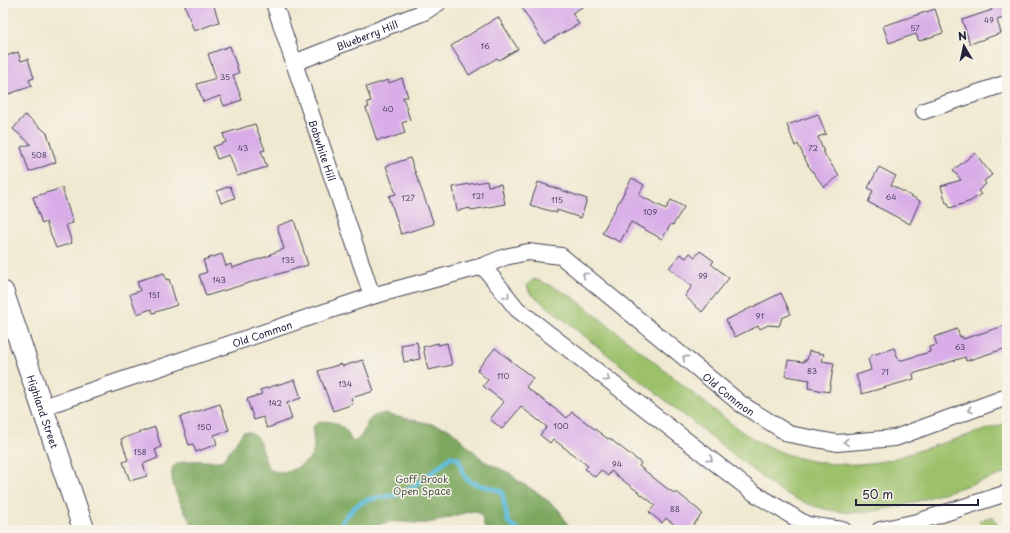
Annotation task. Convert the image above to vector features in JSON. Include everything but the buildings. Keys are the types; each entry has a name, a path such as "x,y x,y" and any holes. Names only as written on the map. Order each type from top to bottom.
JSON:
{"main road":[{"name":"Highland Street","path":"3,292 84,530"}],"street":[{"name":"Bobwhite Hill","path":"274,3 372,296"},
{"name":"Blueberry Hill","path":"294,63 424,12 438,3"},
{"path":"924,111 1007,83"},
{"name":"Old Common","path":"43,407 372,296 483,266 505,257 528,252 561,256 741,404 789,434 837,443 895,438 1007,397"},
{"path":"483,266 517,309 754,493 807,525 843,530"},
{"path":"880,530 916,522 1007,493"}],"green space":[{"path":"534,279 552,286 574,298 738,429 773,449 810,461 849,464 869,463 889,460 1007,423 1007,473 911,503 871,511 833,511 814,506 794,498 773,486 529,292 527,285"},
{"name":"Goff Brook Open Space","path":"384,414 450,429 484,461 511,474 559,510 571,530 485,530 482,516 475,511 427,523 385,523 379,525 373,530 195,530 175,491 172,474 173,467 190,461 223,460 243,432 249,432 258,439 268,467 279,472 285,472 304,464 312,455 314,448 313,427 316,424 325,421 338,424 345,429 354,442 362,434 372,417"},
{"path":"993,516 999,530 983,530 979,521"}],"waterway":[{"path":"337,530 349,513 360,503 370,499 404,492 451,457 458,458 463,473 470,481 475,484 502,492 508,522 518,530"}]}
